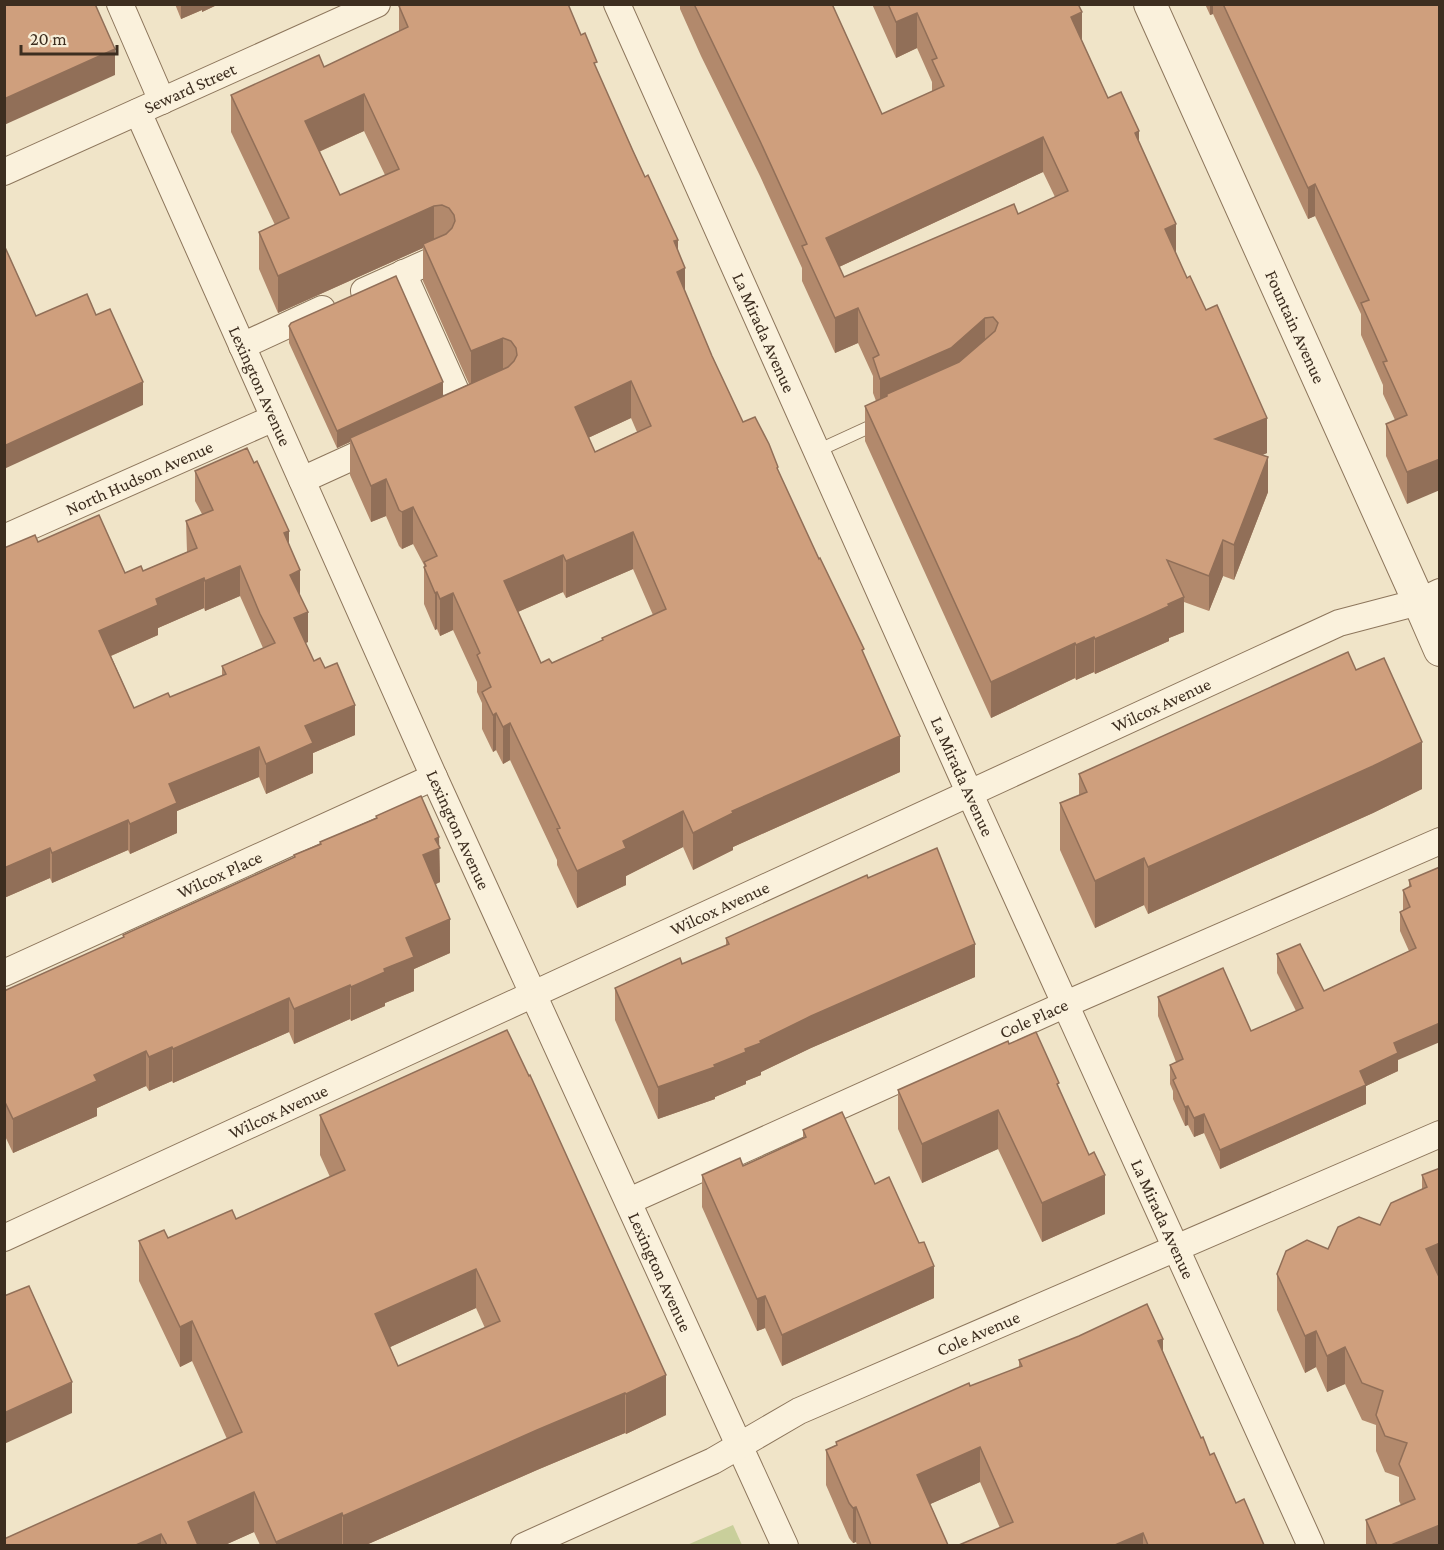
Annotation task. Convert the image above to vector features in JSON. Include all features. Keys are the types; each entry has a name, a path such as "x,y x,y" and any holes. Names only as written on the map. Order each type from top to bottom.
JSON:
{"street":[{"path":"120,4 162,101"},
{"name":"Seward Street","path":"4,172 377,4"},
{"name":"La Mirada Avenue","path":"617,4 969,792 1311,1545"},
{"name":"Fountain Avenue","path":"1150,4 1430,597 1440,650"},
{"name":"Lexington Avenue","path":"138,112 434,777 785,1545"},
{"path":"242,346 440,257"},
{"path":"403,273 462,407"},
{"name":"North Hudson Avenue","path":"4,538 274,418"},
{"path":"302,480 402,435"},
{"name":"Wilcox Avenue","path":"4,1238 1339,623 1430,597"},
{"name":"Wilcox Place","path":"4,973 434,777"},
{"name":"Cole Place","path":"629,1201 1066,1004 1440,841"},
{"name":"Cole Avenue","path":"524,1545 713,1461 798,1411 1440,1134"}],"lane":[{"path":"817,451 893,417"}],"green space":[{"path":"733,1525 742,1545 687,1545"}],"building":[{"path":"4,4 95,4 115,49 4,99"},
{"path":"403,4 568,4 581,35 585,33 597,62 594,63 645,177 648,175 678,240 674,241 685,268 677,272 712,356 743,422 755,417 769,444 777,468 819,559 864,649 862,650 900,736 732,811 733,813 693,833 683,811 623,841 626,848 577,871 557,829 560,828 510,723 503,727 496,713 493,715 482,692 491,687 477,655 480,653 453,593 440,599 437,592 435,593 424,562 437,556 413,507 402,512 399,510 386,479 371,486 350,438 508,367 517,355 516,348 511,341 503,338 471,351 423,244 446,234 455,221 454,215 449,208 442,205 434,206 278,276 259,232 289,218 231,95 319,55 324,67 408,27 399,6","holes":["364,94 399,169 340,195 305,121","631,381 651,426 595,452 575,407","633,532 666,609 552,663 549,659 541,663 504,581 563,555 566,561"]},
{"path":"694,4 832,4 882,114 944,86 932,60 937,58 917,13 896,22 888,4 1078,4 1082,12 1071,17 1108,98 1121,92 1139,131 1135,133 1176,224 1165,229 1187,278 1190,276 1206,310 1217,305 1267,418 1215,439 1268,457 1234,545 1223,540 1209,576 1167,560 1184,597 1145,617 1095,639 1094,637 1076,645 1075,643 991,682 865,406 959,362 995,331 998,323 993,317 985,318 951,348 880,379 873,358 879,355 858,308 835,318 802,246 807,244","holes":["1043,137 1068,191 1018,214 1014,204 844,277 826,238"]},
{"path":"1223,4 1440,4 1440,459 1407,472 1386,424 1407,415 1383,362 1387,361 1361,303 1369,300 1315,184 1308,188"},
{"path":"4,245 36,316 87,294 96,315 110,309 143,382 4,446"},
{"path":"396,276 443,382 337,431 289,326 291,323"},
{"path":"247,448 254,463 257,461 289,531 284,533 300,570 290,575 308,612 294,618 314,661 320,658 325,668 337,663 355,705 305,726 313,743 266,764 259,747 169,784 177,803 130,824 128,820 52,853 50,848 4,868 4,548 35,535 38,542 99,515 125,573 141,566 143,571 197,548 186,521 213,510 195,471","holes":["240,566 275,643 222,666 226,674 170,697 168,693 134,708 99,631 158,605 156,599 204,578 205,581"]},
{"path":"1348,652 1356,670 1384,658 1422,742 1148,867 1144,858 1095,881 1060,803 1087,792 1079,774"},
{"path":"421,796 439,837 435,839 440,848 423,855 450,919 406,938 414,957 384,969 385,972 351,987 350,985 294,1009 289,998 173,1049 172,1047 149,1057 146,1051 94,1075 97,1081 13,1119 4,1100 4,991 124,937 123,935 295,857 294,855 321,844 320,842"},
{"path":"937,848 975,944 811,1016 745,1049 746,1052 714,1065 715,1067 658,1087 615,988 680,958 682,964 729,944 726,938 867,875 868,878"},
{"path":"1440,867 1440,1023 1394,1043 1398,1053 1360,1071 1366,1085 1220,1150 1204,1114 1194,1118 1188,1106 1185,1107 1173,1080 1176,1078 1170,1065 1183,1059 1158,997 1223,968 1251,1031 1303,1008 1277,954 1300,944 1324,991 1416,948 1400,912 1410,907 1403,890 1411,886 1409,880"},
{"path":"507,1030 530,1075 666,1375 343,1516 342,1513 276,1542 254,1492 188,1522 198,1545 167,1545 161,1534 136,1545 4,1545 4,1539 242,1432 192,1321 180,1327 139,1241 164,1230 168,1238 232,1210 236,1219 345,1170 320,1115","holes":["476,1269 500,1321 398,1366 375,1314"]},
{"path":"1036,1032 1089,1155 1094,1152 1105,1175 1042,1203 998,1110 922,1144 898,1090 1008,1041 1009,1044"},
{"path":"842,1112 875,1184 889,1177 919,1243 924,1242 934,1266 782,1335 765,1296 757,1299 702,1175 740,1158 743,1166 806,1137 803,1130"},
{"path":"1440,1168 1440,1243 1426,1249 1440,1279 1440,1525 1391,1545 1377,1545 1366,1520 1415,1499 1399,1464 1407,1443 1385,1436 1376,1415 1383,1391 1362,1383 1345,1347 1327,1356 1316,1331 1305,1336 1277,1274 1286,1251 1307,1240 1328,1249 1338,1227 1359,1217 1380,1225 1391,1203 1427,1187 1422,1175"},
{"path":"29,1286 72,1382 4,1413 4,1296"},
{"path":"1147,1304 1163,1339 1158,1341 1201,1438 1203,1437 1210,1455 1214,1453 1236,1503 1244,1499 1264,1545 1148,1545 1143,1533 1115,1545 959,1545 1013,1522 980,1447 917,1475 948,1545 871,1545 856,1507 853,1508 849,1503 826,1450 837,1445 836,1442 969,1383 970,1386 1022,1366 1019,1360 1079,1336"}]}
